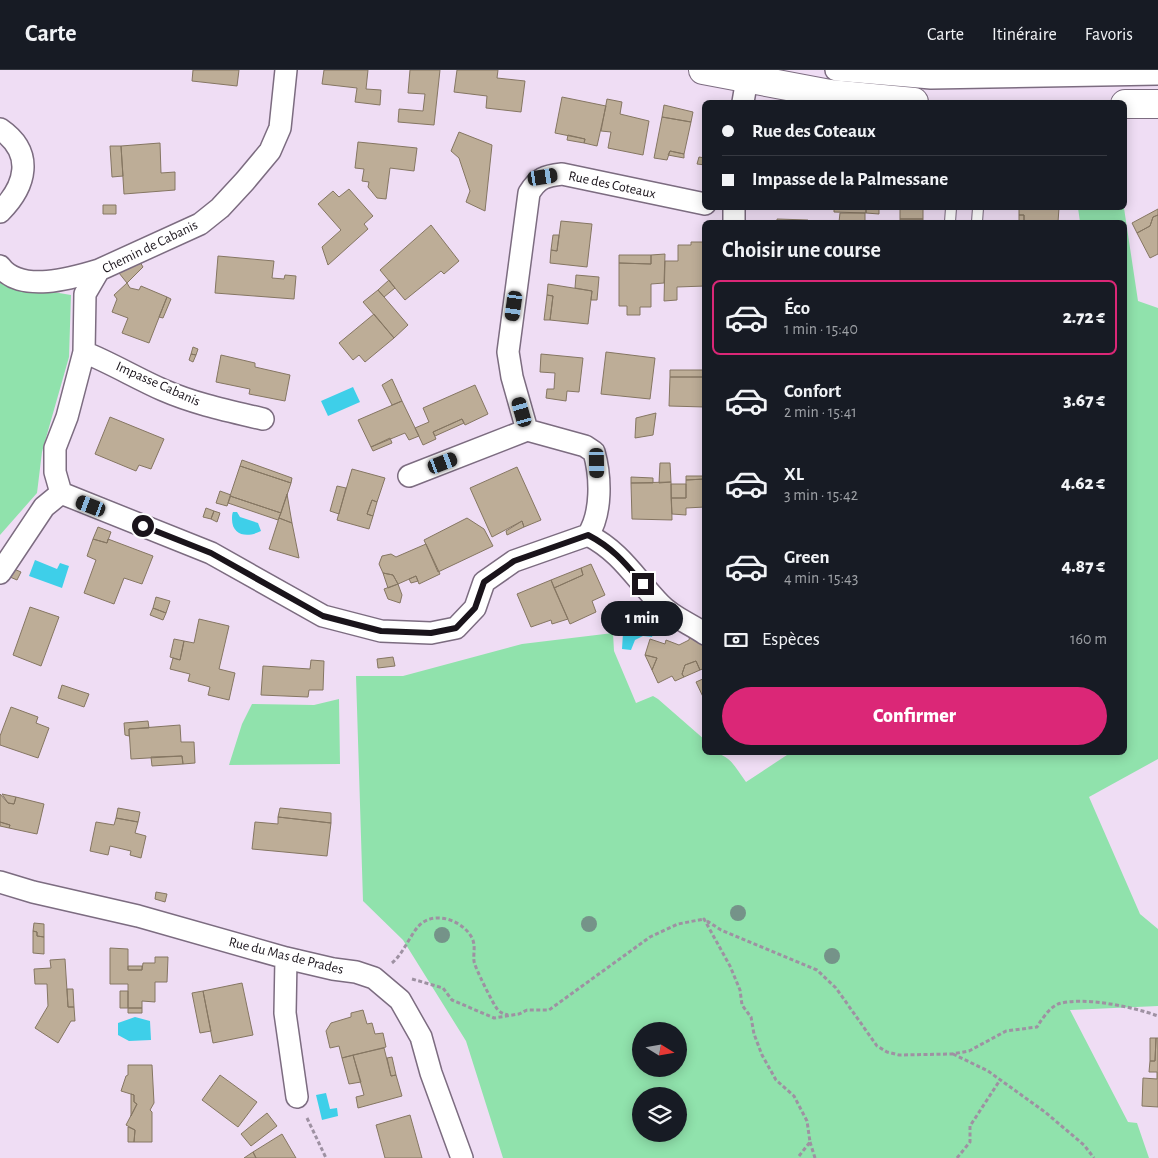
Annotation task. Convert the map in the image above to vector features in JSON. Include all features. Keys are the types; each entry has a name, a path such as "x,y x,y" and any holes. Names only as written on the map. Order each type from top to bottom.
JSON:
{"main road":[{"path":"703,70 745,91 830,94 893,100"},
{"path":"1127,104 1158,104"}],"street":[{"name":"Chemin de Cabanis","path":"61,493 54,472 55,448 67,417 84,352 85,294 99,270 200,224 220,208 246,181 270,151 280,128 286,70"},
{"path":"836,70 932,78 1158,74"},
{"path":"0,129 10,136 16,144 22,159 23,172 15,197 0,212"},
{"name":"Rue des Coteaux","path":"527,430 512,377 508,352 529,193 536,181 543,177 562,174 702,203"},
{"path":"0,266 8,274 42,282 68,279 99,270"},
{"name":"Impasse Cabanis","path":"84,352 120,367 163,390 204,405 263,419"},
{"path":"0,573 44,507 61,493 211,553 323,616 381,631 431,633 456,628 475,608 484,582 514,561 588,535 598,515 597,463 594,452 585,446 527,430 409,476"},
{"path":"588,535 606,544 618,555 661,606 702,632"},
{"name":"Rue du Mas de Prades","path":"0,882 33,892 138,916 286,958 332,969 381,973 400,1000 421,1037 431,1073 462,1158"},
{"path":"286,958 286,1013 297,1097"}],"path":[{"path":"381,973 405,950 422,923 432,918 454,921 472,939 474,963 496,1007 500,1013 510,1016"},
{"path":"704,919 730,966 740,990 742,1005 752,1017 754,1034 762,1055 776,1080 794,1096 807,1121 810,1142 815,1158"},
{"path":"381,973 419,980 443,988 452,1000 464,1003 472,1010 494,1018 510,1016 527,1010 549,1010 650,937 678,924 704,919 722,930 817,970 836,988 877,1046 886,1052 899,1055 952,1054 969,1051 1006,1031 1037,1027 1046,1013 1058,1004 1116,1004 1158,1016"},
{"path":"952,1054 988,1071 1045,1112 1084,1144 1094,1158"},
{"path":"957,1158 970,1142 970,1126 1000,1080"},
{"path":"297,1097 326,1158"},
{"path":"800,1156 810,1142"}],"green space":[{"path":"1078,210 1124,210 1126,220 1080,220"},
{"path":"1127,228 1138,301 1158,308 1158,759 1089,797 1140,914 1158,929 1158,1006 1070,1010 1128,1122 1137,1123 1149,1158 503,1158 466,1041 403,940 363,901 356,676 403,676 522,644 613,633 614,651 636,703 653,696 658,699 702,737 702,755 722,755 734,765 746,782 787,755 1127,755"},
{"path":"0,283 71,295 69,357 42,452 37,493 0,535"},
{"path":"339,699 340,764 229,765 242,724 252,704 314,705"}],"water":[{"path":"353,387 360,402 328,416 321,401"},
{"path":"233,512 237,512 240,517 258,523 261,531 246,535 238,532 233,525"},
{"path":"35,560 57,569 60,563 69,566 62,588 29,576"},
{"path":"636,618 656,625 652,637 643,636 635,640 631,650 622,649 623,633"},
{"path":"135,1017 150,1021 151,1040 129,1041 118,1035 118,1023"},
{"path":"326,1093 330,1109 337,1108 338,1116 322,1120 316,1095"}],"building":[{"path":"193,70 239,70 237,86 192,81"},
{"path":"324,70 368,70 366,89 381,90 380,105 355,102 357,88 322,84"},
{"path":"410,70 440,70 434,125 398,122 399,109 423,111 425,94 408,93"},
{"path":"457,70 498,70 497,78 525,81 521,112 486,108 487,96 454,92"},
{"path":"562,97 606,106 597,146 584,143 585,139 555,133"},
{"path":"607,99 622,102 620,114 649,121 643,155 608,148 611,132 601,131"},
{"path":"664,105 693,112 691,122 662,117"},
{"path":"662,117 691,122 684,154 670,151 667,160 654,158"},
{"path":"459,132 492,145 485,211 466,202 470,191 459,158 451,151"},
{"path":"568,135 585,139 584,143 567,140"},
{"path":"358,142 417,148 414,171 390,168 386,199 377,198 368,187 369,182 362,181 364,169 355,168"},
{"path":"160,143 161,173 175,172 175,190 124,194 121,146"},
{"path":"110,146 121,146 123,176 112,177"},
{"path":"670,151 684,154 684,158 668,155"},
{"path":"699,157 702,158 702,165 697,164"},
{"path":"349,189 373,216 364,224 368,229 328,265 322,247 341,230 318,204 333,191 339,197"},
{"path":"103,205 116,205 116,214 103,214"},
{"path":"1158,209 1158,215 1153,217 1150,226 1137,233 1132,223"},
{"path":"834,210 866,210 866,213 834,212"},
{"path":"866,210 879,210 879,214 866,213"},
{"path":"900,210 923,210 923,219 900,219"},
{"path":"1019,210 1059,210 1058,220 1024,220 1024,215 1019,215"},
{"path":"840,213 865,213 865,220 839,220"},
{"path":"1019,215 1024,215 1024,220 1019,220"},
{"path":"1158,215 1158,254 1150,258 1137,233 1150,226 1153,217"},
{"path":"900,219 923,219 923,220"},
{"path":"561,221 592,224 587,267 550,263 551,250 557,251"},
{"path":"431,225 459,261 444,274 441,271 405,300 380,270"},
{"path":"553,235 559,235 557,251 551,250"},
{"path":"691,242 702,242 702,286 677,287 677,300 664,301 665,261 678,261 678,245 691,245"},
{"path":"665,254 664,283 651,284 651,307 640,307 640,315 627,315 627,306 619,306 619,263 651,264 651,255"},
{"path":"619,255 651,255 651,264 619,263"},
{"path":"218,256 274,261 272,278 284,279 285,275 296,276 294,299 215,293"},
{"path":"140,262 143,267 127,283 119,273"},
{"path":"576,275 599,277 597,300 591,300 592,291 575,288"},
{"path":"389,280 395,288 384,297 378,290"},
{"path":"127,283 130,288 139,290 141,286 167,297 149,343 122,333 128,318 112,312 117,299 114,295"},
{"path":"548,284 592,291 588,324 550,320 553,296 547,295"},
{"path":"378,290 408,325 394,338 363,302"},
{"path":"547,295 553,296 550,320 544,320"},
{"path":"167,297 171,299 163,318 159,317"},
{"path":"374,314 394,338 365,362 359,355 353,360 339,343"},
{"path":"193,347 198,349 196,355 191,354"},
{"path":"606,352 655,358 650,399 601,394"},
{"path":"191,354 196,355 193,362 189,360"},
{"path":"541,354 583,358 579,392 567,391 566,401 546,398 547,389 554,389 555,373 540,372"},
{"path":"221,355 255,363 255,367 290,375 285,401 249,394 250,389 216,382"},
{"path":"670,370 702,370 702,377 670,377"},
{"path":"670,377 702,377 702,407 669,406"},
{"path":"392,379 402,401 392,405 382,385"},
{"path":"475,385 488,414 465,425 462,419 433,432 436,439 423,445 415,428 429,422 423,408"},
{"path":"402,401 419,436 409,440 405,433 371,447 358,420"},
{"path":"656,413 653,435 635,438 636,418"},
{"path":"110,417 164,439 151,469 139,465 136,471 95,454"},
{"path":"462,419 464,423 435,436 433,432"},
{"path":"390,438 392,443 373,451 371,447"},
{"path":"242,460 292,478 291,483 240,466"},
{"path":"660,463 670,463 671,482 659,483"},
{"path":"240,466 291,483 281,513 230,496"},
{"path":"517,467 541,520 524,527 522,521 492,537 470,488"},
{"path":"352,469 385,478 377,502 372,500 367,514 373,516 369,529 337,520"},
{"path":"686,476 702,476 702,479 686,480"},
{"path":"631,477 653,478 653,483 631,483"},
{"path":"702,479 702,507 686,508 686,515 672,514 671,498 686,498 686,480"},
{"path":"671,482 672,520 632,519 631,483"},
{"path":"671,484 686,484 686,498 671,498"},
{"path":"337,486 346,488 339,514 330,511"},
{"path":"220,491 231,495 227,506 216,503"},
{"path":"287,494 292,523 279,518"},
{"path":"230,496 281,513 278,520 228,503"},
{"path":"372,500 377,502 373,516 367,514"},
{"path":"206,508 214,511 211,519 203,517"},
{"path":"214,511 220,513 217,522 211,519"},
{"path":"279,518 292,523 299,558 269,549"},
{"path":"467,518 484,529 493,546 438,572 424,540"},
{"path":"522,521 524,527 507,535 506,531"},
{"path":"98,527 111,532 107,543 93,539"},
{"path":"93,539 107,543 108,539 153,556 142,584 124,578 114,604 84,593 96,560 87,556"},
{"path":"426,544 440,574 419,584 416,576 398,584 393,575 383,573 379,564 382,556 391,554 396,557"},
{"path":"591,564 605,595 592,601 596,612 570,624 554,588 583,575 581,568"},
{"path":"581,568 583,575 554,588 551,580"},
{"path":"14,569 21,572 17,580 10,577"},
{"path":"383,573 393,575 398,584 388,588"},
{"path":"416,576 418,581 411,583 409,579"},
{"path":"551,580 568,619 552,624 551,620 531,627 517,594"},
{"path":"398,584 402,595 400,603 388,599 384,589"},
{"path":"156,597 170,601 166,613 153,608"},
{"path":"30,607 59,617 41,666 13,655"},
{"path":"153,608 166,613 163,620 150,615"},
{"path":"199,619 229,626 219,669 235,673 229,700 208,695 210,687 188,681 190,674 170,669 173,658 180,660 184,641 194,643"},
{"path":"690,635 702,641 702,669 700,670 696,661 685,665 682,674 684,677 675,681 672,676 658,683 652,670 657,658 645,655 650,639 665,644 666,640 679,645 689,640"},
{"path":"174,639 184,641 180,660 170,657"},
{"path":"645,655 657,658 652,670"},
{"path":"393,657 395,666 378,668 377,659"},
{"path":"311,660 324,661 323,690 309,690 308,697 261,695 263,666 310,669"},
{"path":"696,661 700,670 684,677 682,674 685,665"},
{"path":"702,679 702,695 696,682"},
{"path":"62,685 89,694 84,707 58,698"},
{"path":"11,707 38,717 36,723 49,728 38,758 0,745 0,736"},
{"path":"148,721 149,728 129,729 129,736 125,735 124,723"},
{"path":"180,725 181,742 194,742 195,763 183,764 182,756 131,759 129,729"},
{"path":"182,756 183,764 152,766 151,757"},
{"path":"0,794 8,803 14,804 16,797 44,804 37,834 9,828 10,825 0,822"},
{"path":"2,794 16,797 14,804 8,803"},
{"path":"118,808 140,812 138,822 116,818"},
{"path":"280,808 331,813 331,823 278,817"},
{"path":"278,817 331,823 327,856 252,849 255,822 278,824"},
{"path":"116,818 138,822 135,833 146,836 141,858 130,855 131,851 110,846 108,855 90,851 96,822 114,825"},
{"path":"0,822 10,825 9,828 0,826"},
{"path":"156,892 167,894 165,902 155,899"},
{"path":"34,923 44,924 44,937 37,936 37,932 33,931"},
{"path":"33,931 37,932 37,936 44,937 44,954 33,953"},
{"path":"110,948 128,949 128,970 142,970 143,963 155,963 155,957 168,957 167,982 155,982 155,1002 142,1001 142,1008 128,1008 128,984 110,984"},
{"path":"65,959 68,1007 74,1007 75,1021 71,1021 58,1043 35,1028 48,1006 47,984 35,984 34,969 51,968 50,960"},
{"path":"128,966 142,966 142,970 128,970"},
{"path":"242,983 253,1035 213,1043 203,991"},
{"path":"67,989 73,989 74,1007 68,1007"},
{"path":"120,991 128,991 128,1008 120,1008"},
{"path":"203,991 211,1031 200,1033 192,993"},
{"path":"128,1008 142,1008 142,1013 128,1013"},
{"path":"363,1010 367,1024 372,1023 375,1034 383,1033 386,1047 342,1058 339,1046 330,1048 326,1031 331,1023 351,1017 351,1013"},
{"path":"1150,1038 1156,1038 1155,1061 1150,1061"},
{"path":"1156,1038 1158,1038 1158,1107 1142,1106 1143,1078 1157,1079 1157,1072 1149,1072 1150,1061 1155,1061"},
{"path":"384,1048 391,1076 396,1075 402,1096 358,1108 356,1097 364,1095 353,1055"},
{"path":"353,1055 361,1082 349,1084 342,1058"},
{"path":"392,1057 396,1075 391,1076 387,1058"},
{"path":"128,1065 152,1065 154,1103 150,1110 152,1112 152,1142 134,1142 135,1130 126,1125 137,1104 134,1102 134,1095 121,1091 128,1075"},
{"path":"220,1075 257,1102 238,1127 202,1100"},
{"path":"131,1094 134,1095 134,1102 137,1104 131,1116"},
{"path":"267,1113 277,1126 251,1146 241,1134"},
{"path":"410,1115 422,1158 385,1158 376,1125"},
{"path":"128,1127 135,1130 134,1142 128,1142"},
{"path":"282,1134 296,1158 256,1158 253,1152"},
{"path":"253,1152 256,1158 244,1158"}],"route":[{"path":"143,526 211,553 323,616 381,631 431,633 456,628 475,608 484,582 514,561 588,535 606,544 643,584"}]}
